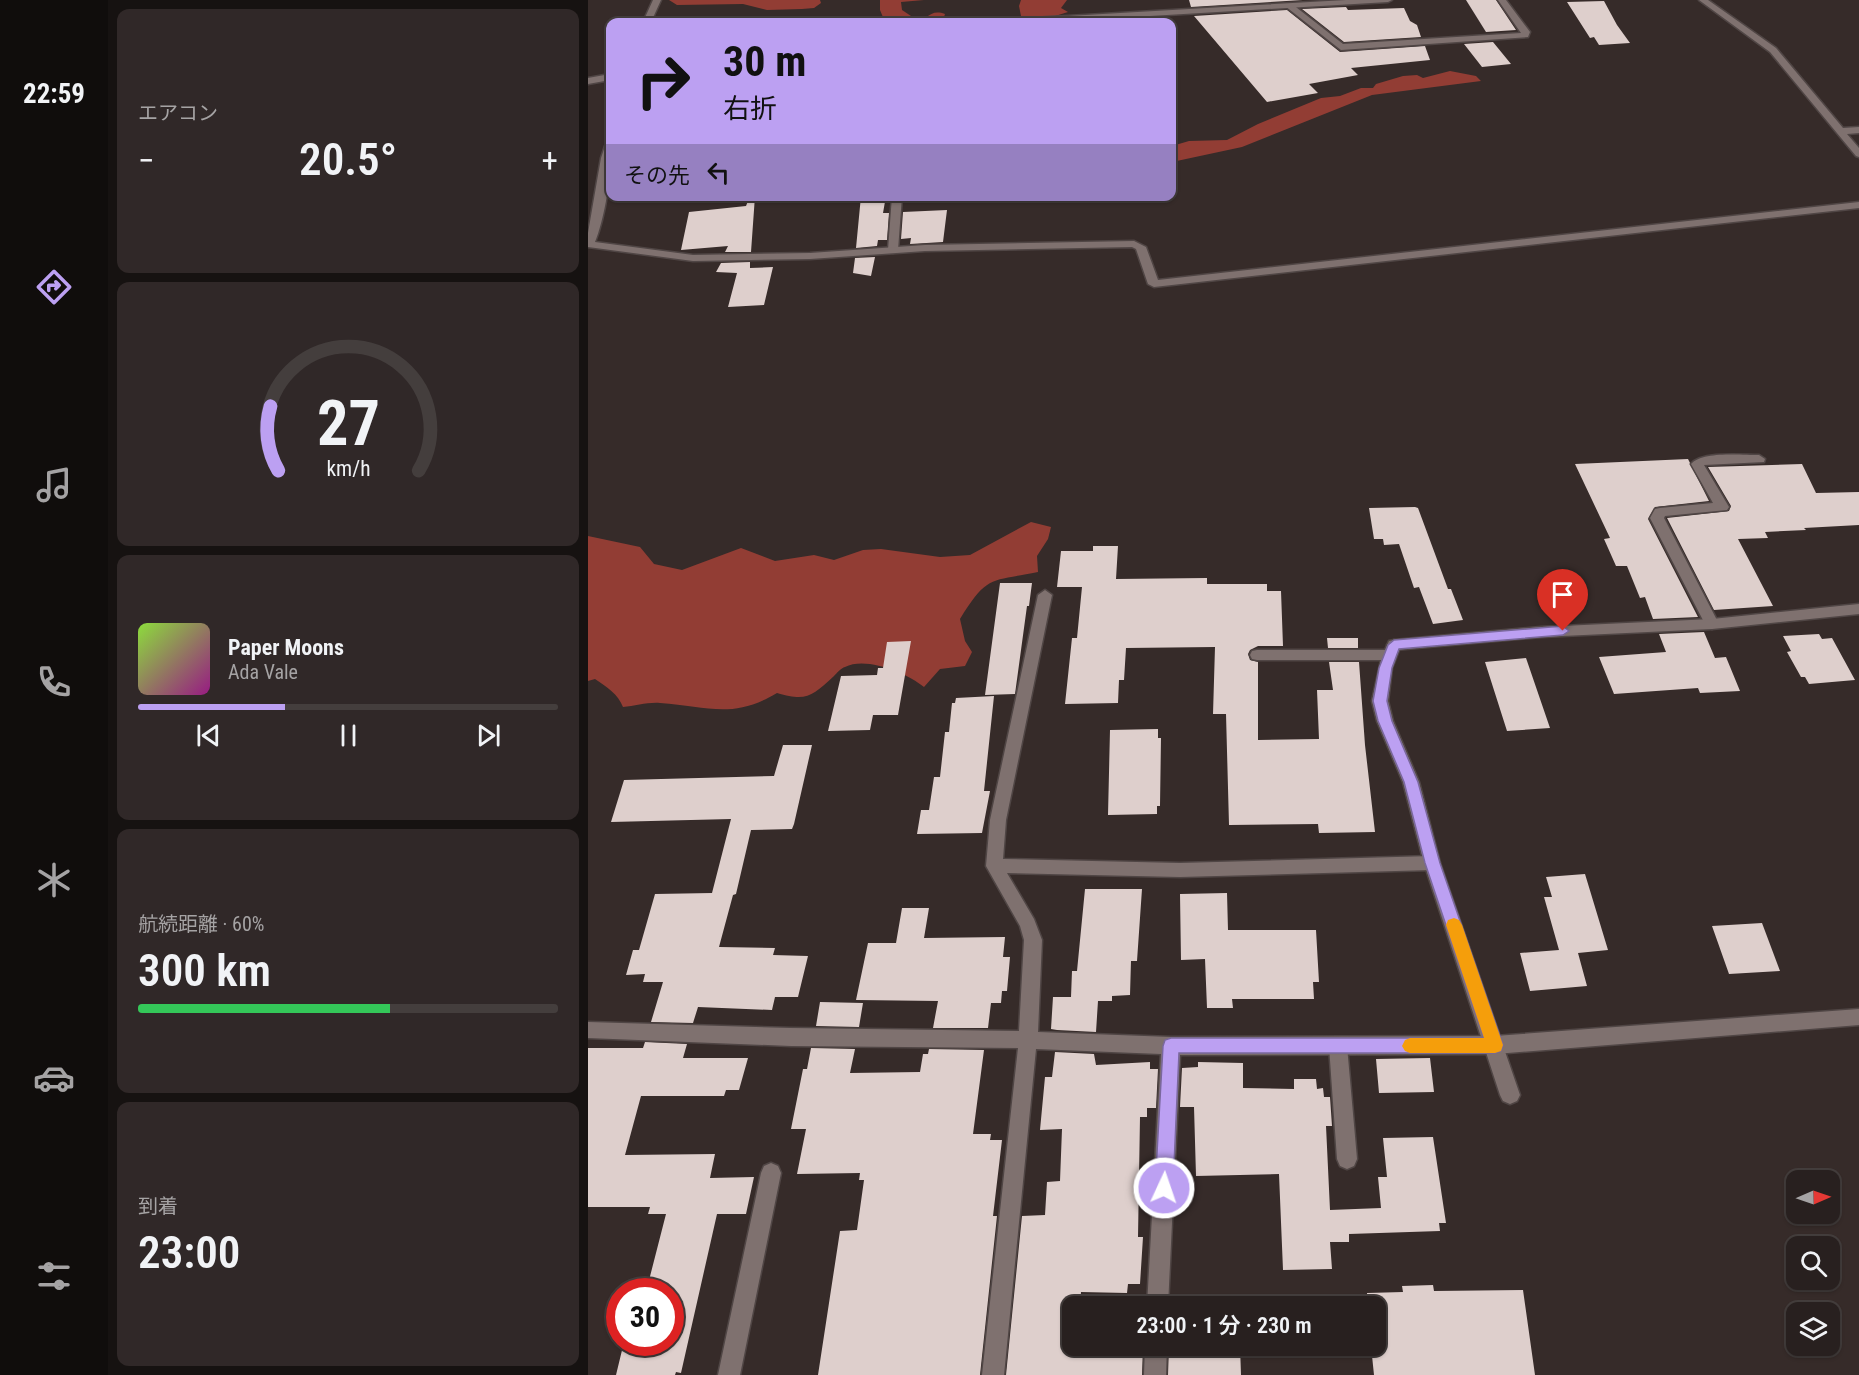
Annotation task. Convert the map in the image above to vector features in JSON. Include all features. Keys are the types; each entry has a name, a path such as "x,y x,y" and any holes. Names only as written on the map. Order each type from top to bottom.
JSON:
{"street":[{"path":"649,18 657,0"},
{"path":"1097,18 1270,4 1288,6 1388,0"},
{"path":"1288,6 1341,47 1525,35 1526,32 1502,0"},
{"path":"1703,0 1773,50 1859,154"},
{"path":"588,81 606,78"},
{"path":"1841,131 1859,130"},
{"path":"606,158 598,217 588,244 693,258 1134,244 1141,247 1154,284 1859,205"},
{"path":"892,250 897,201"},
{"path":"1712,624 1657,518 1660,512 1722,507 1697,464 1704,460 1759,459"},
{"path":"993,1375 1028,1040 1033,940 1028,924 994,866 998,820 1046,595"},
{"path":"1257,655 1392,650 1541,632 1712,624 1859,609"},
{"path":"1392,650 1385,668 1380,701 1385,721 1411,782 1432,863 1510,1095"},
{"path":"994,866 1180,870 1432,863"},
{"path":"588,1030 791,1037 1028,1040 1171,1046 1495,1045 1859,1017"},
{"path":"1158,1296 1171,1046"},
{"path":"1338,1046 1347,1158"},
{"path":"729,1375 771,1173"},
{"path":"1155,1375 1156,1356"}],"shaded area":[{"path":"669,0 820,0 821,3 814,8 767,10 743,4 677,5"},
{"path":"880,0 924,0 901,2 902,10 914,18 883,18 880,10"},
{"path":"1021,0 1067,0 1061,8 1068,12 1052,17 1021,16 1019,6"},
{"path":"937,13 945,14 944,17 925,18"},
{"path":"1450,71 1476,76 1481,81 1372,95 1242,147 1176,161 1176,145 1189,141 1227,140 1258,124 1321,98 1340,96 1361,88 1373,88 1376,84 1403,76 1417,75 1423,78"},
{"path":"1031,522 1051,527 1048,539 1037,556 1038,572 1000,579 984,587 977,594 960,619 965,641 972,652 965,666 940,669 924,687 907,676 886,668 854,664 842,668 814,693 802,697 777,693 746,706 719,709 655,703 623,707 608,688 595,679 588,681 588,536 640,547 654,564 682,570 741,548 775,561 814,555 834,560 863,550 881,549 940,557 970,555"}],"building":[{"path":"1189,0 1303,0 1191,7"},
{"path":"1466,0 1496,0 1516,30 1486,32"},
{"path":"1604,1 1630,43 1599,45 1594,37 1590,38 1567,2"},
{"path":"1346,7 1348,10 1404,8 1410,21 1417,25 1421,37 1344,42 1302,9"},
{"path":"1287,10 1340,52 1425,46 1430,60 1351,68 1358,75 1309,84 1318,93 1267,102 1194,16"},
{"path":"1493,42 1511,64 1482,67 1464,44"},
{"path":"748,201 755,201 751,252 725,252 728,246 681,250 689,212 746,206"},
{"path":"861,201 885,201 883,213 889,213 887,240 878,240 877,246 856,248"},
{"path":"947,210 943,242 910,244 911,238 901,239 903,212"},
{"path":"875,257 871,276 853,273 855,258"},
{"path":"750,262 750,268 773,267 764,305 728,307 737,273 716,272 721,263"},
{"path":"1688,459 1709,501 1655,507 1648,519 1698,617 1653,619 1645,597 1640,598 1627,566 1616,566 1604,539 1610,538 1575,464"},
{"path":"1802,464 1816,493 1859,492 1859,525 1765,532 1768,538 1738,539 1773,606 1714,610 1667,518 1729,511 1731,506 1708,467"},
{"path":"1369,508 1418,508 1448,589 1451,589 1463,620 1433,624 1419,587 1414,588 1399,544 1384,545 1383,539 1374,539"},
{"path":"1093,546 1118,546 1116,579 1207,578 1207,584 1267,584 1267,591 1281,591 1283,646 1258,646 1250,650 1248,654 1250,660 1258,662 1258,740 1319,739 1317,690 1333,690 1329,662 1359,662 1365,745 1375,832 1319,833 1318,824 1229,825 1226,714 1213,714 1215,647 1126,648 1124,680 1119,680 1118,703 1065,704 1072,638 1077,638 1082,587 1057,587 1061,551 1093,551"},
{"path":"1000,583 1032,583 1015,694 985,695"},
{"path":"1704,632 1715,658 1726,657 1740,691 1700,693 1698,688 1614,694 1599,657 1666,652 1659,634"},
{"path":"1819,634 1822,639 1832,638 1855,680 1809,684 1805,677 1801,677 1787,652 1791,651 1783,636"},
{"path":"1327,638 1358,638 1358,648 1328,648"},
{"path":"911,641 898,715 873,715 870,730 828,731 841,676 877,675 878,668 883,668 887,642"},
{"path":"1526,658 1550,728 1507,731 1485,662"},
{"path":"994,696 984,791 990,791 982,833 917,834 921,810 929,810 934,777 940,777 945,732 949,732 952,703 955,703 956,698"},
{"path":"1158,729 1158,738 1161,738 1160,806 1157,806 1157,814 1108,815 1110,730"},
{"path":"783,745 812,745 794,824 792,829 751,830 736,894 733,895 719,947 775,948 773,955 808,956 798,997 775,997 772,1010 698,1007 693,1023 651,1022 663,982 643,982 645,974 626,975 633,950 639,950 655,894 712,893 731,819 611,822 624,780 774,776"},
{"path":"1585,874 1608,950 1578,953 1587,986 1530,991 1520,953 1559,950 1544,897 1552,897 1546,877"},
{"path":"1085,889 1142,889 1137,961 1131,961 1130,995 1112,996 1112,1001 1098,1001 1096,1032 1051,1029 1053,997 1071,997 1072,971 1077,971"},
{"path":"1227,893 1228,930 1316,930 1319,982 1313,982 1314,999 1232,999 1233,1008 1207,1008 1205,959 1181,960 1180,894"},
{"path":"902,908 929,908 924,938 1005,937 1003,957 1010,957 1007,991 1002,991 1001,1003 991,1003 988,1028 933,1028 938,1001 856,1000 868,943 896,943"},
{"path":"1762,923 1780,971 1729,974 1712,926"},
{"path":"820,1002 863,1003 859,1027 816,1026"},
{"path":"645,1042 687,1044 683,1058 748,1058 739,1090 726,1090 724,1096 641,1096 625,1155 715,1154 710,1178 754,1177 746,1214 717,1214 681,1373 676,1372 675,1375 616,1375 621,1356 684,1356 684,1278 650,1278 666,1214 648,1214 650,1207 588,1207 588,1048 643,1048"},
{"path":"811,1048 855,1049 850,1073 920,1072 923,1054 928,1054 929,1049 984,1050 973,1134 991,1134 990,1140 1002,1140 993,1216 997,1216 980,1375 818,1375 840,1231 857,1230 864,1180 859,1180 860,1173 797,1174 806,1129 791,1129 803,1069 807,1069"},
{"path":"1055,1052 1094,1054 1096,1065 1150,1062 1150,1069 1158,1069 1156,1108 1147,1108 1147,1117 1140,1117 1138,1237 1143,1237 1140,1284 1128,1284 1127,1293 1081,1292 1081,1296 1062,1296 1062,1356 1143,1356 1142,1375 1006,1375 1022,1216 1045,1215 1047,1182 1060,1181 1062,1129 1040,1130 1045,1077 1052,1077"},
{"path":"1430,1058 1434,1092 1379,1093 1376,1059"},
{"path":"1198,1062 1243,1063 1243,1088 1294,1089 1294,1079 1316,1079 1317,1089 1323,1088 1324,1097 1330,1097 1332,1126 1326,1126 1330,1210 1381,1208 1378,1177 1387,1177 1383,1138 1433,1137 1446,1223 1439,1223 1440,1231 1349,1234 1349,1242 1330,1242 1332,1269 1283,1270 1279,1174 1196,1176 1194,1107 1180,1107 1182,1068 1198,1067"},
{"path":"1433,1285 1434,1291 1523,1290 1535,1375 1374,1375 1372,1356 1386,1356 1386,1296 1367,1296 1367,1293 1403,1292 1402,1286"},
{"path":"1169,1356 1240,1356 1241,1375 1168,1375"}],"slow traffic":[{"path":"1410,1046 1495,1045 1454,925"}],"route":[{"path":"1164,1188 1171,1046 1495,1045 1432,863 1411,782 1385,721 1380,701 1385,668 1394,645 1563,631"}]}
